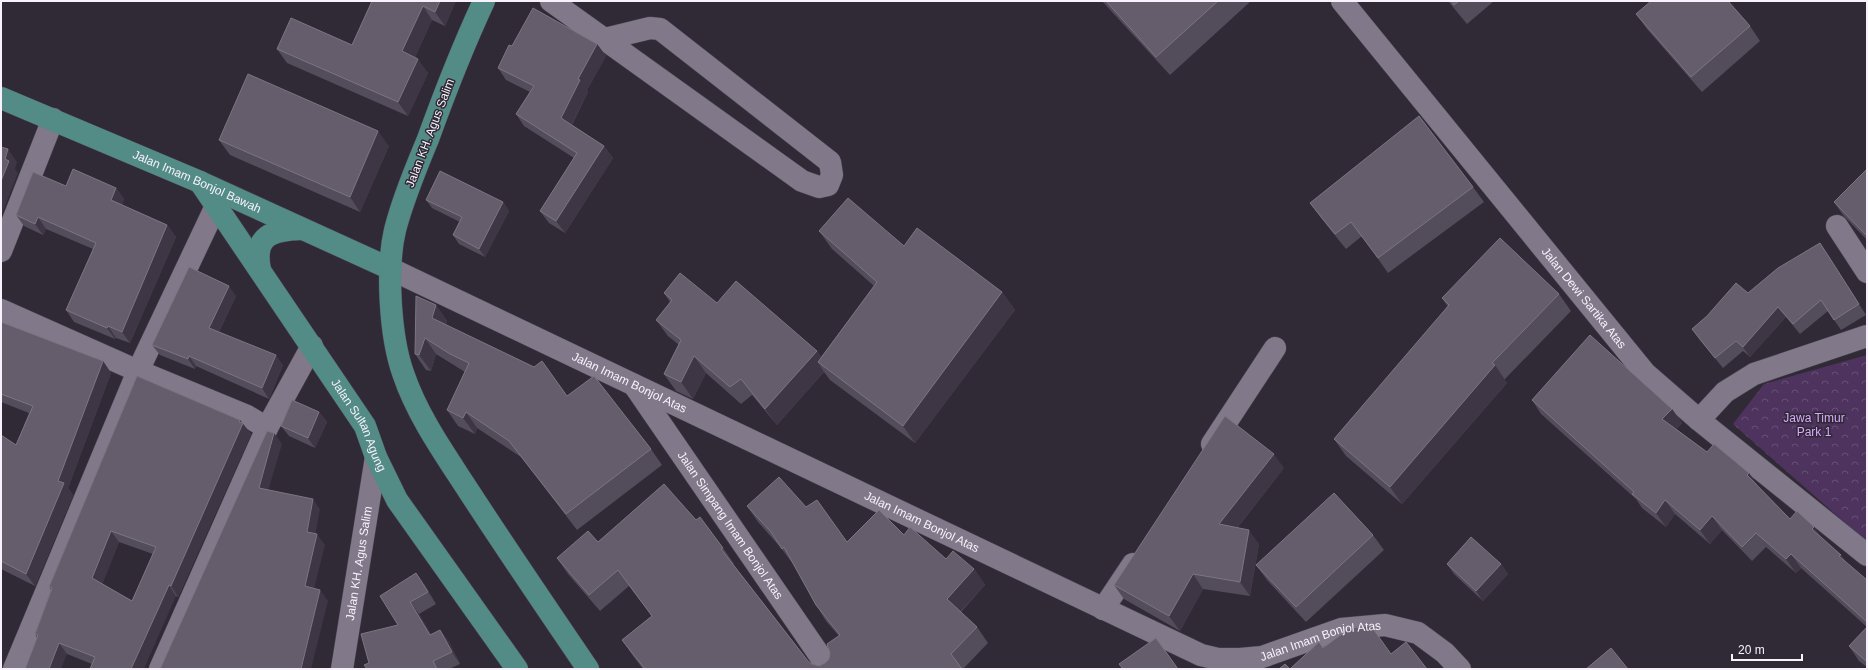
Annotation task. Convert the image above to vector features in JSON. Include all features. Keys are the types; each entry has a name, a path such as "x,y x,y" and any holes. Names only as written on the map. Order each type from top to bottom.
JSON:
{"main road":[{"name":"Jalan KH. Agus Salim","path":"392,269 395,231 405,199 464,43 484,1"},
{"name":"Jalan Imam Bonjol Bawah","path":"1,98 200,182 392,269"},
{"name":"Jalan Sultan Agung","path":"200,182 365,426 376,457 397,500 516,669"},
{"path":"260,270 257,257 259,247 265,238 274,232 302,229"},
{"path":"392,269 391,302 395,338 403,372 417,408 499,538 588,669"}],"street":[{"path":"551,1 802,181 819,187 828,185 832,175 830,162 660,29 650,28 605,39"},
{"name":"Jalan Dewi Sartika Atas","path":"1342,1 1644,373 1699,420 1867,555"},
{"path":"1,251 53,119"},
{"path":"14,669 138,372 216,206"},
{"path":"1837,226 1867,272"},
{"name":"Jalan Imam Bonjol Atas","path":"392,269 632,382 662,399 1201,655 1218,659 1240,660 1262,656 1341,629 1385,625 1418,633 1445,653 1460,669"},
{"path":"1,310 138,372 247,416 267,428"},
{"path":"1699,420 1725,392 1754,374 1867,336"},
{"path":"160,669 267,428 312,346"},
{"path":"1202,459 1275,348"},
{"name":"Jalan Simpang Imam Bonjol Atas","path":"632,382 829,669"},
{"name":"Jalan KH. Agus Salim","path":"342,669 376,457"},
{"path":"1103,609 1142,550"}],"green space":[{"name":"Jawa Timur Park 1","path":"1867,355 1867,542 1733,424 1764,384"}],"building":[{"path":"372,1 440,1 435,12 423,6 402,51 418,59 398,102 277,49 291,18 352,45"},
{"path":"1106,1 1218,1 1156,57"},
{"path":"1451,1 1459,1 1454,5"},
{"path":"1651,1 1728,1 1750,26 1691,77 1636,14"},
{"path":"533,8 597,44 578,79 580,80 561,118 604,146 556,221 540,211 577,153 516,114 534,86 498,68 509,45 512,46"},
{"path":"248,74 378,131 350,197 219,140"},
{"path":"1419,116 1473,187 1378,258 1351,222 1335,234 1310,203"},
{"path":"1,147 8,149 5,159 9,161 1,181"},
{"path":"73,169 116,188 111,200 167,225 122,332 108,326 107,328 66,310 96,243 38,217 35,224 16,215 33,172 66,186"},
{"path":"1867,169 1867,236 1834,202"},
{"path":"440,171 503,202 479,249 453,235 462,217 426,200"},
{"path":"848,198 904,246 917,228 1002,292 903,426 818,362 877,282 819,231"},
{"path":"1500,238 1559,294 1492,363 1495,365 1390,487 1334,439 1449,305 1442,298"},
{"path":"1820,243 1859,304 1834,320 1821,300 1793,324 1778,307 1743,347 1736,341 1715,358 1692,329 1707,316 1736,283 1748,293 1778,268"},
{"path":"189,267 229,286 209,328 276,355 262,388 189,356 188,359 152,345"},
{"path":"680,273 717,303 736,281 817,351 765,409 741,379 730,387 694,356 681,382 664,374 681,340 656,320 672,300 664,293"},
{"path":"416,296 436,305 432,318 534,367 542,361 567,396 594,376 651,449 566,514 509,441 466,412 463,418 447,410 469,363 450,354 425,338 419,355 415,354"},
{"path":"1,322 103,361 58,481 64,483 26,574 1,561 1,435 16,445 33,406 1,394"},
{"path":"1590,335 1672,409 1662,419 1707,452 1714,444 1749,473 1747,475 1790,519 1797,511 1814,527 1812,529 1841,555 1839,556 1867,580 1867,622 1791,554 1786,559 1756,533 1742,547 1712,516 1700,530 1665,500 1656,513 1632,494 1634,492 1532,400"},
{"path":"137,376 240,420 239,422 243,423 171,586 169,585 131,669 90,669 95,657 59,643 49,669 25,669 38,635 35,634 52,588 49,587","holes":["111,531 156,547 132,601 92,578"]},
{"path":"292,400 319,412 308,438 281,426"},
{"path":"1225,416 1274,454 1219,524 1249,530 1240,582 1193,574 1169,616 1114,585"},
{"path":"267,431 274,433 259,488 313,499 307,532 317,534 305,586 320,590 301,669 160,669"},
{"path":"779,477 806,507 817,500 847,542 879,510 904,535 910,527 946,559 953,551 974,569 947,599 977,627 951,654 962,669 645,669 622,640 652,616 618,570 589,595 557,558 588,531 598,542 664,484 696,520 700,517 723,548 721,549 808,661 819,666 829,659 830,653 827,644 840,635 816,605 784,547 782,549 771,532 747,506"},
{"path":"1334,493 1373,535 1296,607 1256,565"},
{"path":"1471,537 1501,564 1476,591 1447,564"},
{"path":"416,573 428,592 410,602 430,635 440,630 452,652 433,661 437,669 367,669 364,665 369,663 361,634 398,625 380,596"},
{"path":"1371,626 1391,654 1406,642 1427,669 1290,669 1319,642 1323,648 1350,628"},
{"path":"1867,627 1867,662 1849,646"},
{"path":"1156,638 1178,669 1123,669 1119,664"},
{"path":"1611,648 1628,669 1586,669"},
{"path":"1285,664 1290,669 1279,669"}]}
